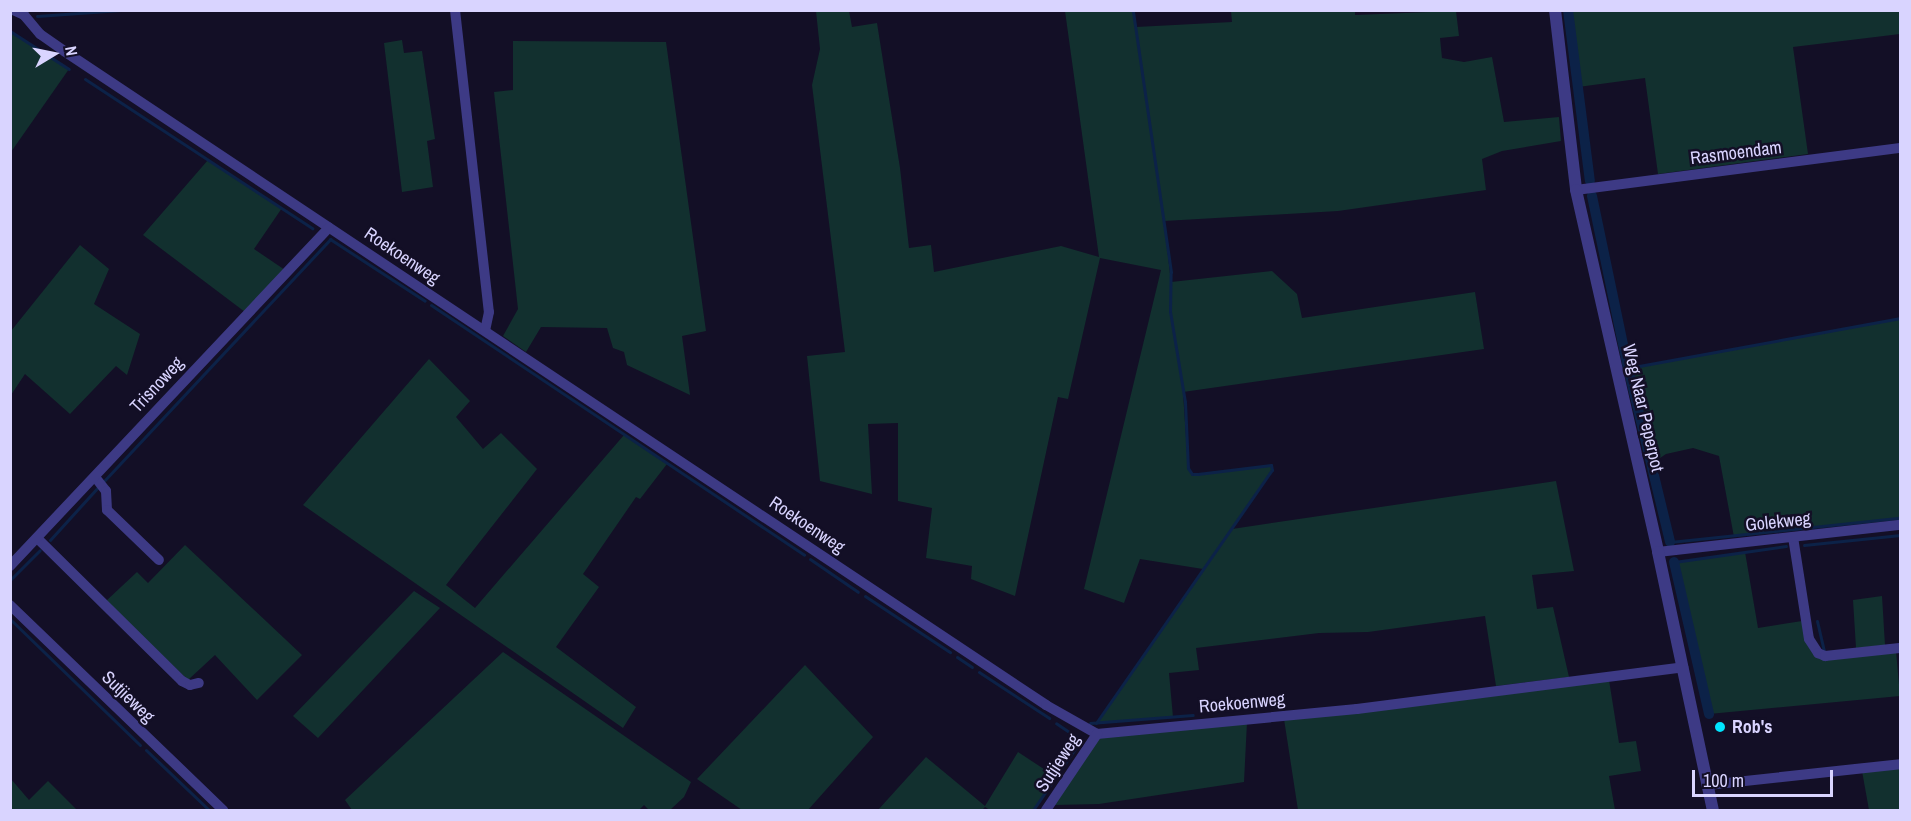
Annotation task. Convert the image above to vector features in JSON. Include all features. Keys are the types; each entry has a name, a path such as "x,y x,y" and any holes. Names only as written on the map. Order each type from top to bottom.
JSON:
{"street":[{"path":"455,10 489,312 485,331"},
{"name":"Weg Naar Peperpot","path":"1555,10 1576,190 1658,552 1713,810"},
{"name":"Roekoenweg","path":"23,12 40,34 64,51 1046,705 1097,734 1357,710 1683,667"},
{"name":"Rasmoendam","path":"1576,190 1900,148"},
{"name":"Trisnoweg","path":"10,566 329,227"},
{"path":"95,477 106,491 108,510 159,560"},
{"name":"Golekweg","path":"1658,552 1900,525"},
{"path":"1793,537 1809,639 1818,653 1825,656 1900,648"},
{"path":"37,538 182,681 190,685 199,683"},
{"name":"Sutjieweg","path":"10,605 223,810"},
{"name":"Sutjieweg","path":"1046,810 1097,734"},
{"path":"1708,785 1900,764"}],"green space":[{"path":"1355,10 1355,15 1456,11 1459,36 1440,38 1442,58 1464,62 1492,57 1504,122 1559,117 1561,141 1502,151 1482,159 1486,190 1338,211 1164,221 1171,282 1272,271 1297,294 1302,318 1475,292 1484,349 1183,392 1188,468 1192,473 1198,474 1271,465 1272,470 1232,529 1556,481 1574,571 1532,575 1537,609 1553,607 1569,677 1496,686 1485,616 1368,632 1319,633 1196,648 1199,670 1169,673 1173,717 1096,723 1203,569 1140,559 1124,603 1084,589 1161,270 1100,258 1068,399 1058,397 1015,596 971,579 972,566 926,558 932,508 898,501 898,423 868,424 872,494 820,481 807,356 845,352 812,85 820,49 816,11 849,11 852,27 877,23 900,168 909,248 931,245 934,272 1061,246 1099,257 1065,11 1133,11 1136,27 1232,22 1231,11"},
{"path":"1568,11 1900,11 1900,34 1793,47 1808,154 1658,174 1645,78 1578,87"},
{"path":"11,31 69,69 11,152"},
{"path":"402,40 404,53 422,51 435,139 427,141 433,187 402,192 384,43"},
{"path":"513,41 666,42 706,331 682,336 690,395 627,365 624,352 613,348 607,328 541,327 526,352 503,336 518,309 494,92 513,90"},
{"path":"208,160 282,208 254,249 285,270 245,312 143,235"},
{"path":"80,245 109,269 94,304 140,334 127,375 116,366 70,414 25,374 11,395 11,331"},
{"path":"1900,318 1900,518 1734,537 1719,456 1693,448 1666,454 1651,464 1628,368"},
{"path":"429,359 470,401 456,417 483,449 501,433 537,469 446,585 475,608 624,435 667,464 640,499 636,497 583,574 599,587 556,647 636,707 623,728 303,505"},
{"path":"185,545 302,655 257,700 215,655 188,680 106,601 137,572 148,583"},
{"path":"1745,552 1758,628 1802,621 1817,655 1896,651 1900,696 1709,714 1674,562"},
{"path":"414,591 440,608 318,738 293,716"},
{"path":"1882,596 1885,645 1856,648 1853,600"},
{"path":"503,652 691,782 684,797 670,810 649,810 644,805 639,810 352,810 345,800"},
{"path":"805,665 873,737 808,810 742,810 697,779"},
{"path":"1609,680 1619,743 1636,741 1641,771 1609,776 1615,810 1298,810 1284,719"},
{"path":"1247,722 1244,782 1099,804 1054,805 1098,737"},
{"path":"1018,752 1056,777 1033,810 990,810 985,807 982,810 878,810 926,757 985,806"},
{"path":"1900,767 1900,810 1869,810 1862,771"},
{"path":"11,779 29,800 48,781 77,810 11,810"}],"waterway":[{"path":"37,16 121,10"},
{"path":"1096,723 1272,470 1271,465 1192,474 1188,468 1185,402 1170,311 1171,272 1133,10"},
{"path":"1568,10 1590,181"},
{"path":"10,31 69,69"},
{"path":"85,79 312,228"},
{"path":"1592,196 1628,368 1670,542"},
{"path":"103,482 330,239 425,301"},
{"path":"431,305 804,555"},
{"path":"1628,368 1900,318"},
{"path":"50,540 99,486"},
{"path":"1670,542 1900,518"},
{"path":"1804,545 1900,535"},
{"path":"1674,562 1786,546"},
{"path":"10,580 40,550"},
{"path":"810,559 858,592"},
{"path":"1674,562 1709,714"},
{"path":"865,596 950,652"},
{"path":"10,619 140,745"},
{"path":"1817,621 1824,651"},
{"path":"957,657 972,667"},
{"path":"979,672 1049,718"},
{"path":"1090,723 1193,715"},
{"path":"1033,810 1081,740 1056,723"},
{"path":"146,750 209,810"}],"place":[{"name":"Rob's","path":"1720,727"}]}
